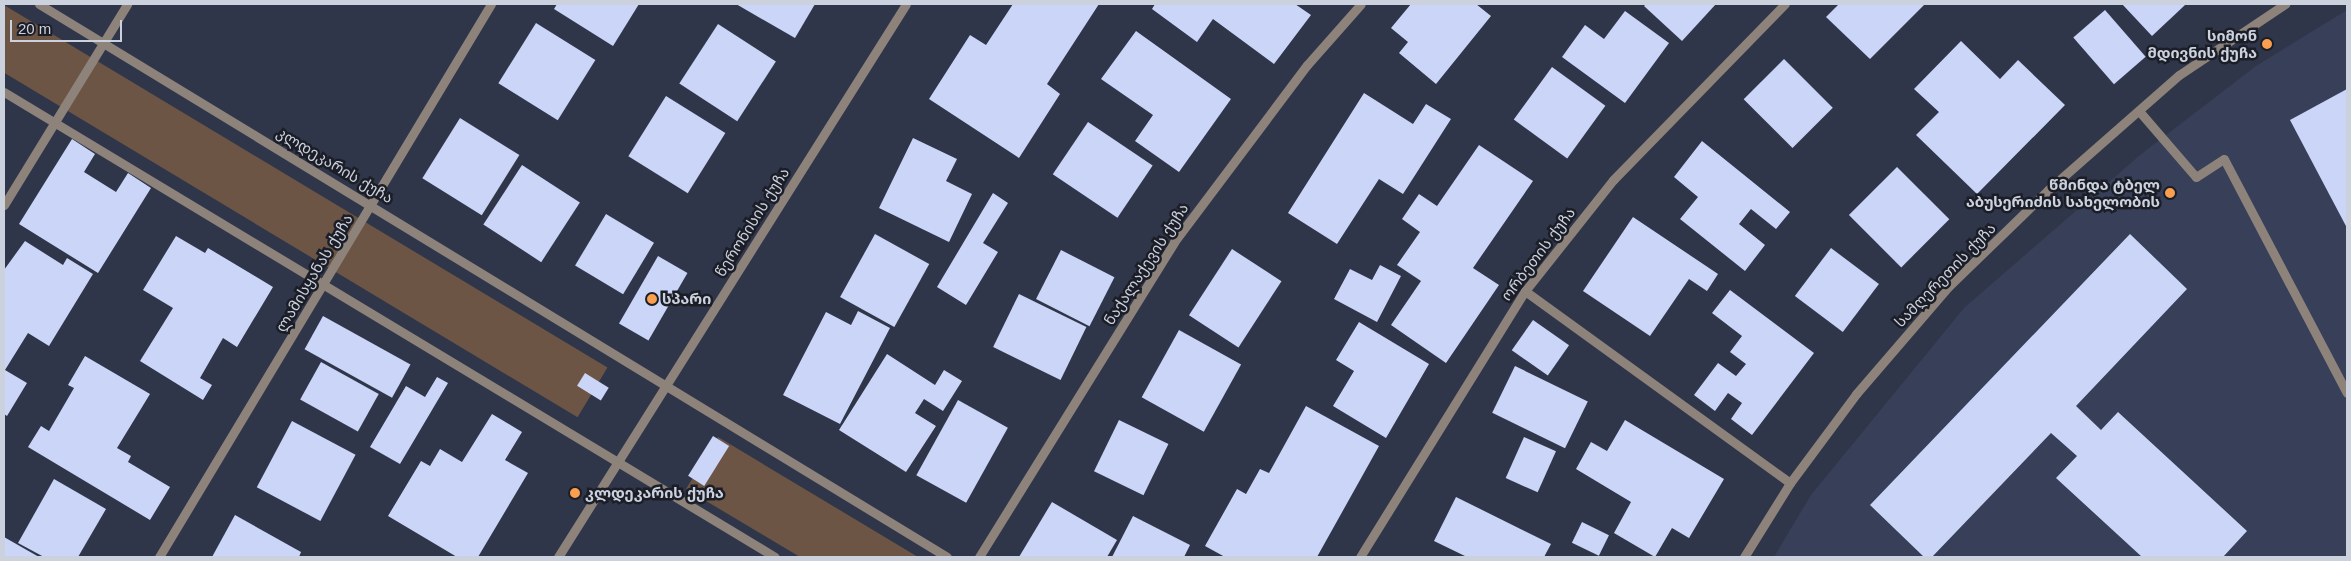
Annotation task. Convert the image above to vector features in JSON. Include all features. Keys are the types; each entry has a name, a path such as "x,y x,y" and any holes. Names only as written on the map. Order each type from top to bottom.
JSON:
{"street":[{"name":"კლდეკარის ქუჩა","path":"39,4 105,42 668,383 947,557"},
{"path":"4,205 127,4"},
{"name":"ლამისყანას ქუჩა","path":"160,557 491,4"},
{"name":"წერონისის ქუჩა","path":"558,557 616,461 668,383 906,4"},
{"name":"ნაქალაქევის ქუჩა","path":"979,557 1174,242 1307,65 1361,4"},
{"name":"ორბეთის ქუჩა","path":"1360,557 1525,291 1613,180 1785,4"},
{"name":"სამღერეთის ქუჩა","path":"1744,557 1790,483 1856,394 1949,286 2048,190 2179,75 2285,4"},
{"path":"4,92 775,557"},
{"path":"2139,111 2196,177 2224,159 2347,393"},
{"path":"1525,291 1790,483"}],"shaded area":[{"path":"4,5 607,368 578,417 4,73"},
{"path":"2347,10 2347,557 1774,557 1811,495 1964,308 2140,155 2256,66"},
{"path":"718,437 918,557 800,557 686,489"}],"building":[{"path":"557,4 639,4 613,46 554,9"},
{"path":"736,4 815,4 795,38"},
{"path":"1013,4 1099,4 1047,84 1060,94 1019,158 929,99 970,35 986,45"},
{"path":"1155,4 1295,4 1311,15 1274,64 1213,19 1197,42 1152,9"},
{"path":"1411,4 1476,4 1491,16 1436,84 1399,53 1408,42 1391,28"},
{"path":"1646,4 1716,4 1682,41 1644,6"},
{"path":"1839,4 1925,4 1870,59 1826,17"},
{"path":"2122,4 2183,4 2185,5 2152,36"},
{"path":"2105,10 2146,57 2114,84 2073,38"},
{"path":"1625,11 1669,43 1625,103 1562,57 1585,25 1604,39"},
{"path":"536,23 595,60 558,120 498,83"},
{"path":"718,24 776,62 737,121 679,84"},
{"path":"1136,31 1231,99 1179,172 1135,141 1153,115 1101,79"},
{"path":"1961,41 2000,79 2018,60 2065,105 1977,194 1916,135 1939,112 1914,89"},
{"path":"1784,59 1833,108 1792,148 1744,99"},
{"path":"1552,67 1605,106 1567,158 1514,120"},
{"path":"2347,89 2347,228 2290,120"},
{"path":"1364,93 1413,124 1426,104 1451,119 1403,194 1379,179 1337,244 1288,213"},
{"path":"666,96 725,133 688,193 628,156"},
{"path":"460,118 519,155 482,215 422,178"},
{"path":"1088,122 1153,166 1117,218 1053,174"},
{"path":"913,138 957,159 946,181 972,194 949,242 879,208"},
{"path":"72,139 95,154 84,172 116,192 128,173 151,188 98,273 19,224"},
{"path":"1702,141 1790,212 1776,229 1751,209 1739,224 1765,245 1745,271 1680,219 1698,197 1674,177"},
{"path":"1479,145 1533,181 1473,268 1499,285 1446,363 1391,325 1421,281 1397,265 1420,232 1402,219 1419,194 1437,206"},
{"path":"522,165 580,203 541,262 483,225"},
{"path":"1897,167 1949,219 1901,267 1849,215"},
{"path":"993,193 1008,203 983,243 998,252 966,305 937,287"},
{"path":"606,214 654,243 623,294 575,265"},
{"path":"1633,217 1718,274 1707,291 1689,279 1650,336 1583,291"},
{"path":"875,234 929,264 894,327 840,297"},
{"path":"2130,234 2187,289 2076,406 2101,430 2118,412 2247,531 2223,557 2142,557 2056,478 2077,456 2051,433 1932,557 1924,557 1870,505"},
{"path":"176,236 205,253 208,248 273,287 237,347 223,338 200,378 212,385 203,400 140,361 173,308 143,290"},
{"path":"25,241 63,265 67,258 93,274 49,346 28,333 5,370 27,383 7,416 4,414 4,270"},
{"path":"1831,248 1879,284 1843,332 1795,296"},
{"path":"1232,249 1281,281 1238,347 1189,315"},
{"path":"1061,250 1114,277 1089,326 1036,299"},
{"path":"658,256 687,273 648,341 619,324"},
{"path":"1380,265 1401,276 1377,322 1334,299 1350,269 1372,280"},
{"path":"1730,290 1814,353 1752,435 1731,419 1742,403 1728,393 1715,411 1694,395 1718,363 1736,376 1746,364 1730,352 1742,336 1712,313"},
{"path":"1019,294 1086,327 1061,380 993,347"},
{"path":"858,311 890,328 840,424 783,395 826,312 851,325"},
{"path":"323,316 410,364 392,398 305,349"},
{"path":"1533,320 1569,345 1548,376 1512,350"},
{"path":"1359,322 1429,364 1386,438 1333,406 1354,371 1336,360"},
{"path":"1179,330 1241,364 1204,432 1142,397"},
{"path":"887,354 935,385 944,370 962,381 943,411 924,399 915,413 936,426 906,472 839,430"},
{"path":"85,356 150,394 117,448 131,456 128,462 170,487 150,520 28,447 41,426 49,431 74,388 68,385"},
{"path":"321,362 379,394 358,432 300,400"},
{"path":"1515,366 1588,402 1565,448 1492,413"},
{"path":"585,373 609,388 601,401 577,386"},
{"path":"437,377 448,383 400,464 370,447 406,386 425,397"},
{"path":"958,400 1008,428 966,503 916,475"},
{"path":"1306,406 1379,446 1317,557 1225,557 1205,546 1237,489 1246,494 1260,469 1269,473"},
{"path":"492,414 522,432 505,460 528,473 478,557 457,557 388,516 421,461 430,466 440,449 462,462"},
{"path":"1119,420 1168,444 1143,495 1094,471"},
{"path":"1625,420 1724,479 1689,538 1672,528 1655,557 1614,533 1631,502 1576,469 1591,442 1607,451"},
{"path":"292,421 356,455 320,521 257,487"},
{"path":"713,436 729,446 704,486 688,476"},
{"path":"1524,437 1556,451 1538,492 1506,478"},
{"path":"54,479 106,509 78,557 44,557 18,543"},
{"path":"1456,497 1551,544 1544,557 1467,557 1434,541"},
{"path":"1052,502 1117,540 1107,557 1019,557"},
{"path":"235,515 301,552 299,557 212,557"},
{"path":"1133,516 1190,545 1184,557 1112,557"},
{"path":"1582,522 1609,535 1599,556 1572,543"},
{"path":"4,537 39,557 4,557"}],"place":[{"name":"სიმონ მდივნის ქუჩა","path":"2267,44"},
{"name":"წმინდა ტბელ აბუსერიძის სახელობის","path":"2170,193"},
{"name":"სპარი","path":"652,299"},
{"name":"კლდეკარის ქუჩა","path":"575,493"}]}
